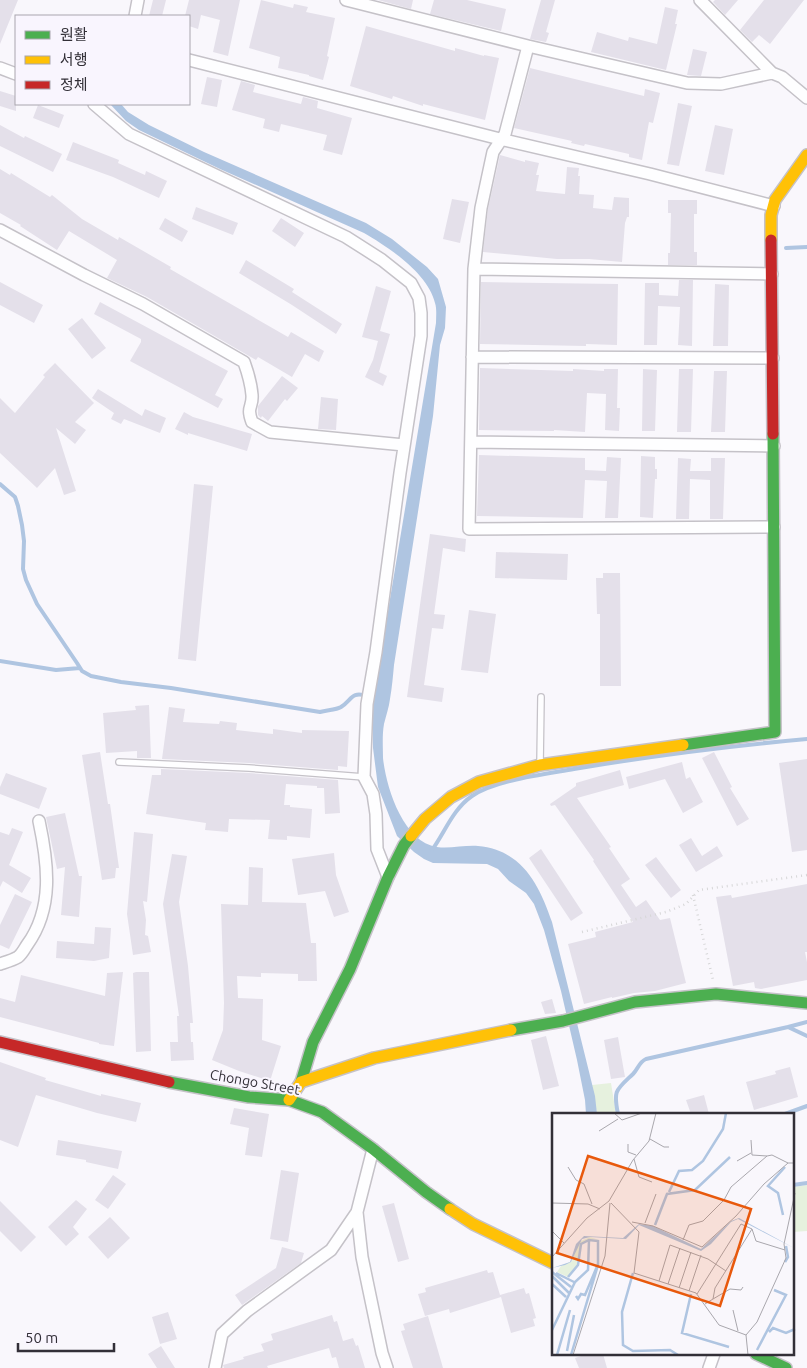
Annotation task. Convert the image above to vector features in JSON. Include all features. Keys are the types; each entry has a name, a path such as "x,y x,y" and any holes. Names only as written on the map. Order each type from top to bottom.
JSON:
{"street":[{"path":"135,15 138,0"},
{"path":"346,0 528,46 687,83 721,84 772,73"},
{"path":"700,0 772,73 782,77 807,98"},
{"path":"528,46 505,134 493,152 481,208 474,269 469,529 774,528"},
{"path":"190,60 774,206"},
{"path":"0,68 15,74"},
{"path":"95,105 129,134 346,237 382,260 411,284 419,298 421,336 367,704 364,777 373,794 376,814 376,849 388,877"},
{"path":"288,1100 301,1082 312,1042 350,969 388,877 404,845 425,819 451,797 479,782 540,765 775,732 771,215 775,200 807,155"},
{"path":"0,230 143,304 244,362 250,378 252,397 248,412 252,422 264,429 270,432 404,445"},
{"path":"474,269 772,274"},
{"path":"472,357 773,358"},
{"path":"471,442 774,446"},
{"path":"0,964 19,956 34,935 44,909 47,888 46,858 39,822"},
{"path":"301,1082 374,1058 497,1032 563,1021 635,1002 716,994 807,1003"},
{"name":"Chongo Street","path":"0,1042 176,1084 249,1097 288,1100 322,1112 373,1149 426,1192 473,1224 552,1262"},
{"path":"216,1368 222,1334 247,1311 331,1250 357,1212 373,1149"},
{"path":"357,1212 362,1257 382,1353 387,1368"},
{"path":"709,1368 713,1356"},
{"path":"760,1356 786,1368"}],"lane":[{"path":"540,765 541,697"},
{"path":"120,762 249,768 364,777"}],"path":[{"path":"582,932 666,912 686,904 700,890 807,874"},
{"path":"693,895 716,994"}],"green space":[{"path":"611,1083 616,1113 597,1113 592,1085"},
{"path":"807,1185 807,1231 794,1232 794,1187"}],"water":[{"path":"111,105 122,105 128,112 149,125 204,152 366,223 392,239 427,267 438,279 446,307 445,328 440,345 433,416 394,665 390,702 383,728 385,770 392,798 398,812 415,835 425,843 437,847 478,846 493,849 506,854 517,862 527,871 534,882 552,922 595,1096 597,1113 586,1113 577,1060 561,991 544,930 534,904 526,893 509,881 498,869 487,864 433,863 414,852 397,836 378,787 373,748 372,707 436,323 436,305 431,292 416,271 406,262 364,233 220,169 139,130 126,121"}],"building":[{"path":"0,0 18,0 0,44"},
{"path":"153,0 166,0 162,15 149,15"},
{"path":"189,0 240,0 228,56 213,52 220,20 201,15 198,29 190,26 190,15 185,15"},
{"path":"261,0 293,8 294,4 308,7 306,12 335,18 327,56 329,57 323,80 278,68 280,57 249,48"},
{"path":"378,0 413,0 411,9"},
{"path":"434,0 467,0 506,9 501,31 430,14"},
{"path":"541,0 555,0 546,32 549,33 546,42 530,39"},
{"path":"715,0 738,0 725,15 713,2"},
{"path":"764,0 804,0 770,44 759,35 752,42 740,30"},
{"path":"665,7 678,10 675,24 677,24 666,70 591,52 597,32 628,41 629,37 657,44"},
{"path":"366,26 455,51 455,48 499,58 485,120 423,104 423,106 393,96 392,99 350,86"},
{"path":"693,49 707,52 701,76 687,75"},
{"path":"530,68 644,96 645,89 660,93 653,123 649,122 642,160 629,157 629,154 585,144 584,146 571,143 572,141 514,128"},
{"path":"207,77 222,80 217,107 201,104"},
{"path":"241,81 255,85 253,92 301,104 303,97 318,101 317,108 352,118 342,155 323,150 327,135 281,124 279,132 263,128 265,119 232,110"},
{"path":"0,91 15,96 16,111 0,106"},
{"path":"678,103 692,106 679,166 667,164"},
{"path":"38,105 64,115 59,128 33,118"},
{"path":"0,125 24,138 25,136 62,154 53,172 0,146"},
{"path":"715,125 733,129 724,175 705,171"},
{"path":"73,142 119,160 118,163 145,175 146,171 167,181 159,198 113,177 66,160"},
{"path":"500,155 525,162 525,160 539,163 536,175 539,175 536,191 565,194 567,167 579,168 579,194 594,195 593,208 612,210 614,197 629,198 629,217 627,217 625,223 622,262 557,259 483,252 488,209"},
{"path":"0,169 10,175 11,173 50,197 52,195 82,219 118,240 119,237 171,267 170,269 288,337 291,332 324,351 319,362 305,354 292,377 258,357 256,360 147,297 107,278 117,260 69,231 57,250 0,213"},
{"path":"452,199 469,202 460,243 443,239"},
{"path":"668,200 697,200 697,214 694,214 694,252 697,252 697,265 668,265 671,213 668,213"},
{"path":"196,207 238,223 233,235 192,219"},
{"path":"165,218 188,231 182,242 159,229"},
{"path":"281,218 304,233 295,247 272,231"},
{"path":"246,260 294,289 292,292 342,324 336,334 239,273"},
{"path":"679,280 693,280 692,346 678,345 680,307 658,306 657,345 644,345 645,283 659,283 659,295 678,296"},
{"path":"0,282 43,305 34,323 0,305"},
{"path":"481,282 618,284 617,345 480,344"},
{"path":"715,284 729,285 728,346 713,346"},
{"path":"376,286 391,291 380,331 390,334 379,372 387,376 383,386 365,377 373,360 378,341 362,337"},
{"path":"100,302 228,371 215,395 223,399 218,408 130,361 141,339 94,314"},
{"path":"82,318 106,348 92,359 68,329"},
{"path":"55,363 94,403 75,422 86,430 75,444 56,428 76,491 64,495 55,468 37,488 0,453 0,398 15,413 45,377 43,375"},
{"path":"480,368 573,371 573,369 604,371 604,369 618,369 617,408 620,408 619,431 605,430 606,394 587,393 585,432 479,430"},
{"path":"643,369 657,370 655,431 642,431"},
{"path":"679,369 693,369 691,432 677,432"},
{"path":"714,371 727,371 725,432 711,432"},
{"path":"282,376 298,388 287,401 285,399 268,421 258,415 258,406"},
{"path":"98,389 142,416 145,409 166,418 160,433 124,419 121,424 111,419 114,413 92,398"},
{"path":"321,397 338,399 336,430 318,429"},
{"path":"184,412 193,417 252,434 247,451 188,433 188,435 175,429"},
{"path":"479,455 585,458 585,470 606,471 607,457 621,458 618,518 605,518 607,481 585,480 583,518 477,516"},
{"path":"641,456 655,457 657,479 655,479 653,518 640,517"},
{"path":"678,458 691,459 690,471 711,471 711,458 725,458 723,519 710,519 710,480 690,479 689,519 676,519"},
{"path":"194,484 213,486 196,661 178,659"},
{"path":"430,534 466,539 465,552 443,548 434,614 445,615 443,629 432,628 424,685 444,688 442,702 407,697"},
{"path":"496,552 568,554 567,580 495,578"},
{"path":"603,573 620,573 621,686 600,686 600,614 597,614 596,578 603,578"},
{"path":"469,610 496,614 488,673 461,670"},
{"path":"149,705 151,758 137,758 137,751 106,753 103,713 136,710 135,706"},
{"path":"169,707 185,709 183,722 219,724 220,721 237,723 236,730 273,734 273,729 302,733 302,730 349,731 347,767 338,766 338,770 162,759"},
{"path":"100,752 119,868 116,868 115,878 102,880 82,755"},
{"path":"714,752 732,787 730,788 749,819 737,826 702,758"},
{"path":"807,759 807,850 792,852 779,763"},
{"path":"682,762 686,779 690,777 703,802 683,813 665,779 629,789 626,777"},
{"path":"161,769 338,780 340,813 325,814 324,788 286,784 284,805 312,809 310,838 287,836 287,840 268,839 270,820 229,819 228,832 205,830 206,823 146,814 152,775 161,775"},
{"path":"620,770 624,785 577,798 611,847 609,848 630,879 621,885 636,907 646,900 660,920 670,918 686,983 655,991 612,997 584,1004 568,944 596,937 595,932 633,922 594,860 555,805 551,806 550,804 576,786 576,783"},
{"path":"6,773 47,788 39,809 0,794 0,787"},
{"path":"65,813 79,876 82,876 79,917 61,915 65,867 57,869 46,817"},
{"path":"12,828 23,832 9,865 31,878 22,893 3,881 0,887 0,832 9,835"},
{"path":"134,832 153,834 147,902 143,901 146,920 145,935 148,936 151,952 133,955 127,914"},
{"path":"691,838 702,856 717,846 723,856 696,872 679,845"},
{"path":"541,849 583,913 571,921 529,858"},
{"path":"334,853 336,875 349,912 334,917 325,891 298,895 292,859"},
{"path":"172,854 187,856 179,902 188,966 193,1023 190,1023 191,1042 193,1042 194,1060 171,1061 170,1042 178,1042 177,1016 179,1016 163,904"},
{"path":"656,857 681,890 671,898 645,865"},
{"path":"249,867 263,868 262,902 306,903 311,943 316,943 317,981 298,981 298,974 261,973 261,977 237,976 238,998 263,999 262,1040 281,1046 270,1081 212,1060 223,1030 221,904 248,905"},
{"path":"807,884 807,952 805,952 807,980 761,989 755,988 754,982 733,986 716,897 731,895 732,898"},
{"path":"15,894 32,902 9,949 0,945 0,925"},
{"path":"95,927 111,928 109,958 94,961 56,958 57,941 94,944"},
{"path":"123,972 114,1046 99,1044 0,1017 0,998 15,1002 21,975 105,996 107,973"},
{"path":"149,972 151,1051 136,1052 133,973"},
{"path":"552,999 556,1013 545,1014 541,1002"},
{"path":"546,1036 559,1086 543,1090 531,1040"},
{"path":"618,1037 625,1077 611,1079 604,1040"},
{"path":"0,1062 46,1078 45,1080 101,1096 101,1094 141,1103 136,1122 36,1095 18,1147 0,1140"},
{"path":"790,1067 798,1097 754,1110 746,1082 776,1074 775,1071"},
{"path":"704,1095 709,1113 691,1113 686,1100"},
{"path":"234,1108 269,1114 262,1157 245,1155 249,1128 230,1124"},
{"path":"58,1140 122,1151 118,1169 86,1162 86,1160 56,1155"},
{"path":"281,1170 299,1173 288,1242 270,1239"},
{"path":"113,1175 126,1184 108,1209 95,1200"},
{"path":"76,1200 87,1209 73,1227 79,1234 66,1246 48,1227"},
{"path":"0,1201 36,1237 21,1252 0,1231"},
{"path":"394,1203 409,1259 398,1262 382,1206"},
{"path":"110,1217 130,1238 108,1259 88,1237"},
{"path":"282,1247 304,1253 301,1263 242,1305 235,1295 276,1268"},
{"path":"487,1270 488,1273 493,1272 500,1295 524,1288 526,1294 529,1293 536,1318 533,1319 535,1326 511,1333 501,1297 450,1313 449,1309 425,1316 418,1294 426,1292 425,1288"},
{"path":"168,1312 177,1339 160,1344 152,1317"},
{"path":"332,1315 334,1322 337,1321 343,1341 353,1338 356,1346 358,1345 365,1368 339,1368 336,1357 332,1358 329,1348 267,1366 268,1368 224,1368 223,1365 264,1351 261,1344 273,1340 271,1334"},
{"path":"428,1316 443,1368 413,1368 401,1331 405,1330 403,1324"},
{"path":"161,1346 175,1368 157,1368 148,1354"},
{"path":"581,1356 604,1356 607,1368 579,1368 575,1358"}],"waterway":[{"path":"786,248 807,247"},
{"path":"0,484 15,497 18,506 24,541 23,569 26,580 37,604 82,671 91,676 121,682 171,688 320,712 339,708 355,695 367,696"},
{"path":"0,661 56,670 80,668"},
{"path":"432,850 454,814 465,801 482,790 507,782 603,764 719,748 807,739"},
{"path":"788,1027 807,1022"},
{"path":"618,1113 616,1095 619,1087 646,1059 788,1027 807,1036"},
{"path":"788,1113 807,1106"},
{"path":"794,1185 807,1183"}],"traffic: fast":[{"path":"683,745 775,732 773,434"},
{"path":"301,1082 313,1042 350,969 388,877 404,845 411,836"},
{"path":"511,1030 563,1021 635,1002 716,994 807,1003"},
{"path":"169,1082 249,1097 289,1100 322,1112 450,1209"},
{"path":"760,1356 786,1368"}],"traffic: slow":[{"path":"771,240 771,215 775,200 807,155"},
{"path":"411,836 425,819 451,797 479,782 540,765 683,745"},
{"path":"289,1100 301,1082 374,1058 511,1030"},
{"path":"450,1209 473,1224 552,1263"}],"traffic: jam":[{"path":"771,240 773,434"},
{"path":"0,1042 169,1082"}]}
